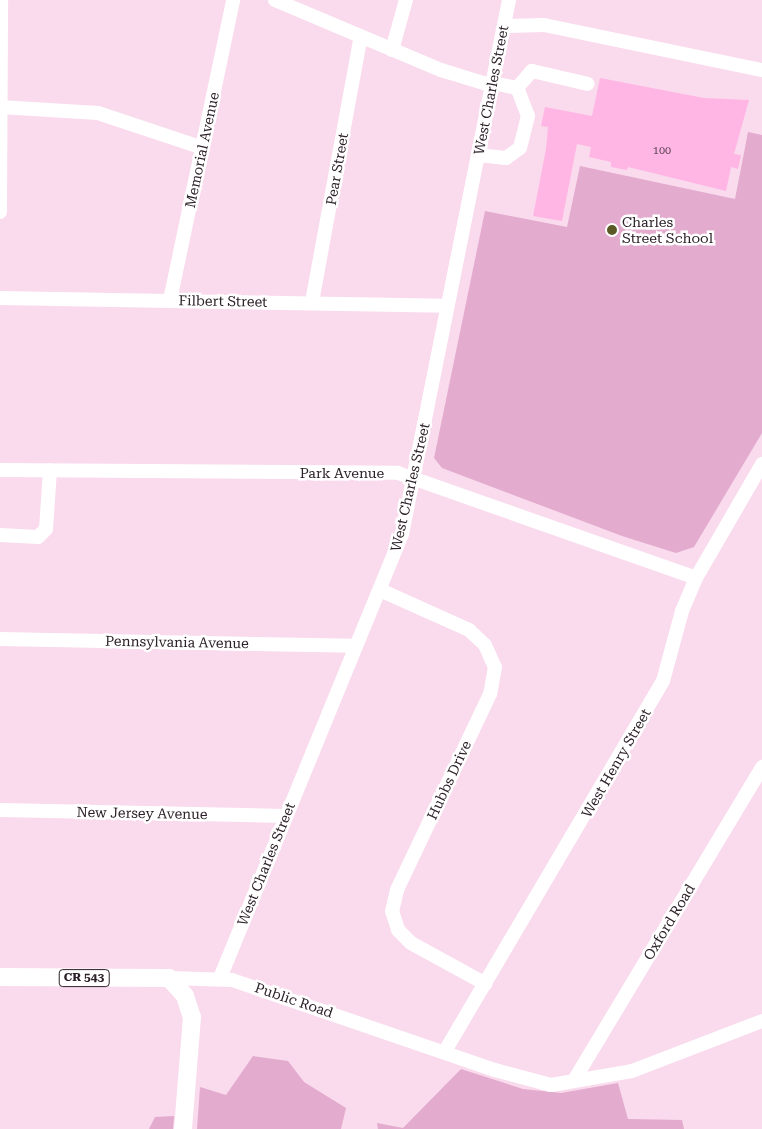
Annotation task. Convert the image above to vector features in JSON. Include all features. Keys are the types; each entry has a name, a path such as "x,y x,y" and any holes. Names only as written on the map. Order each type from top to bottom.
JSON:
{"main road":[{"name":"Public Road","path":"0,977 169,978"},
{"path":"169,978 185,996 192,1017 183,1129"}],"street":[{"path":"0,212 1,0"},
{"name":"Memorial Avenue","path":"170,300 200,147 233,0"},
{"path":"275,0 461,78 516,88"},
{"path":"392,50 406,0"},
{"name":"West Charles Street","path":"220,978 402,534 415,477 446,306 509,0"},
{"path":"504,26 544,25 762,70"},
{"name":"Pear Street","path":"312,302 361,36"},
{"path":"516,88 532,72 588,84"},
{"path":"478,155 506,158 520,148 528,116 516,88"},
{"path":"0,107 98,113 200,147"},
{"name":"Filbert Street","path":"0,298 312,302 446,306"},
{"name":"West Henry Street","path":"445,1051 663,681 682,611 696,578 762,464"},
{"name":"Park Avenue","path":"0,470 398,473 415,477 696,578"},
{"path":"0,535 38,537 46,529 50,470"},
{"name":"Hubbs Drive","path":"380,590 469,630 485,646 495,667 490,694 397,890 392,911 398,930 411,943 486,984"},
{"name":"Pennsylvania Avenue","path":"0,639 355,646"},
{"name":"Oxford Road","path":"576,1077 762,767"},
{"name":"New Jersey Avenue","path":"0,810 285,816"},
{"name":"Public Road","path":"169,978 220,978 445,1051 504,1073 551,1085 576,1077 632,1071 762,1021"}],"shaded area":[{"name":"Charles Street School","path":"748,132 762,135 762,433 694,547 676,553 622,536 442,468 434,458 485,211 567,227 580,166 735,199"},
{"path":"253,1056 288,1061 304,1082 346,1108 341,1129 197,1129 200,1087 226,1095"},
{"path":"461,1069 523,1089 561,1093 618,1083 628,1119 682,1120 684,1129 378,1129 377,1123 403,1128"},
{"path":"174,1116 173,1129 149,1129 155,1117"}],"building":[{"path":"600,78 704,98 749,100 734,154 741,155 738,169 731,167 726,191 628,167 627,170 611,167 611,162 589,157 591,147 577,144 562,221 533,216 546,149 548,127 541,126 545,107 592,116"}],"place":[{"name":"Charles Street School","path":"612,230"}]}
